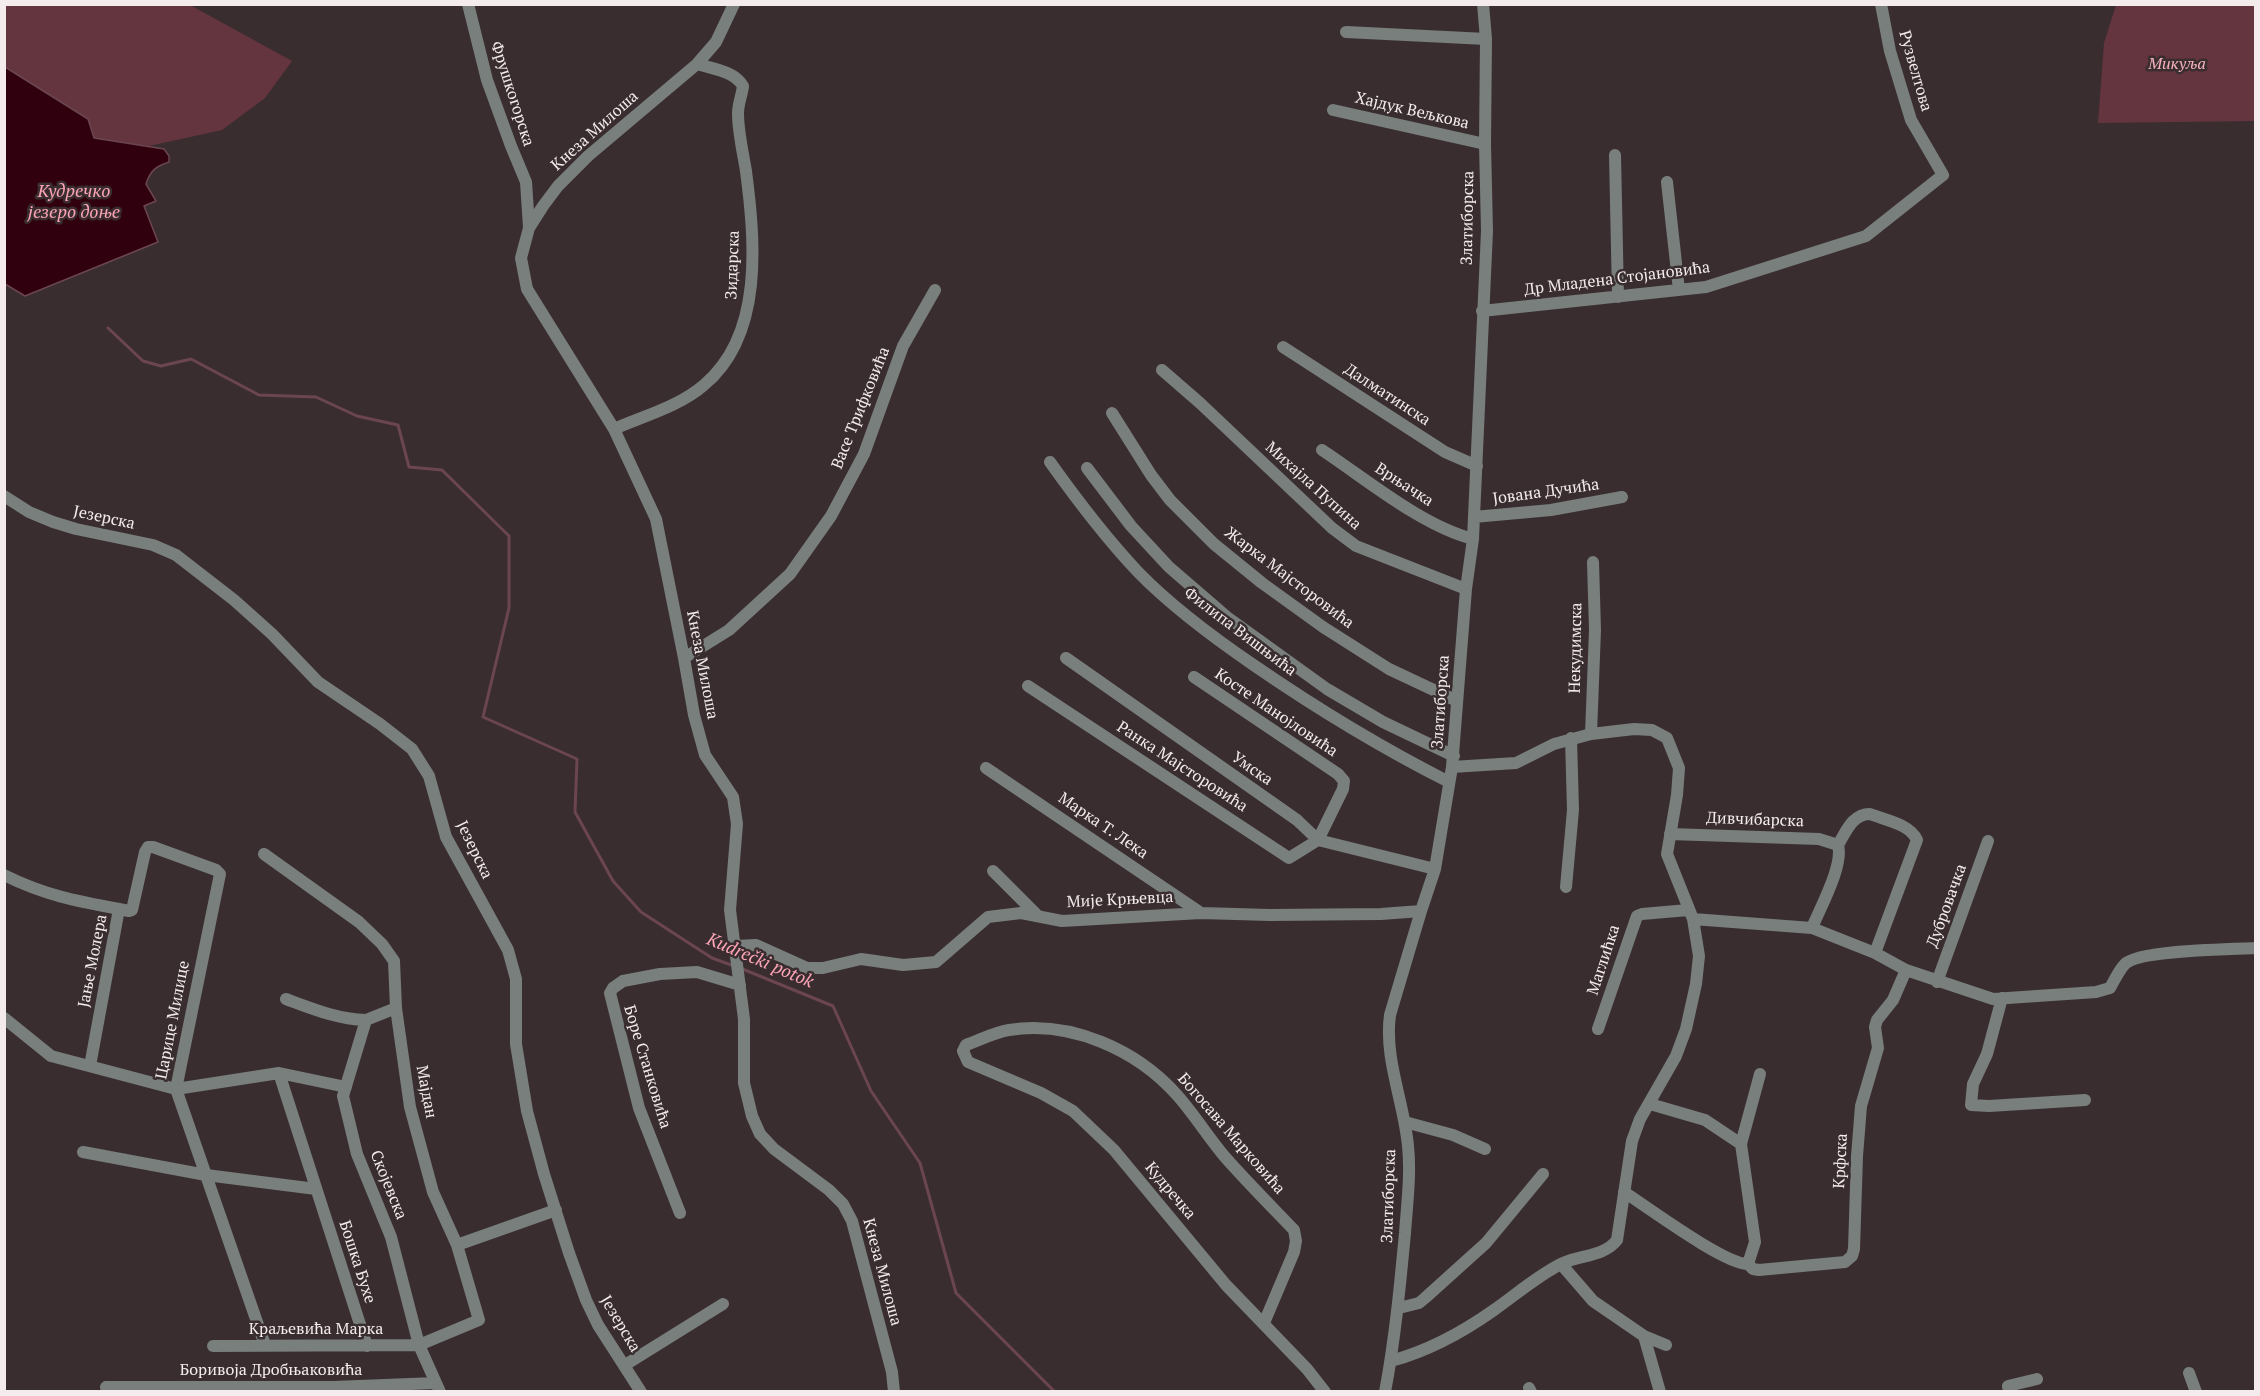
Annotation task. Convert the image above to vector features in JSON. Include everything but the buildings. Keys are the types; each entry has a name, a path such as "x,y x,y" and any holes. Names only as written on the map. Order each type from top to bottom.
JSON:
{"street":[{"name":"Фрушкогорска","path":"468,4 487,80 526,182 529,228"},
{"name":"Кнеза Милоша","path":"734,4 716,42 697,64 588,156 558,186 529,228 521,258 527,289 615,429 656,519 694,716 705,755 733,797 737,814 730,910 744,1019 744,1083 752,1116 760,1134 774,1149 829,1190 843,1204 852,1221 892,1372 894,1392"},
{"name":"Златиборска","path":"1385,1392 1399,1308 1409,1172 1405,1122 1389,1047 1388,1029 1390,1015 1435,869 1453,762 1466,589 1473,538 1487,231 1486,39 1483,4"},
{"name":"Рузвелтова","path":"1881,4 1890,51 1911,120 1943,175"},
{"path":"1346,32 1486,39"},
{"name":"Зидарска","path":"615,429 687,398 704,386 728,358 737,342 746,315 751,275 750,204 738,112 743,86 738,78 732,75 697,64"},
{"name":"Хајдук Вељкова","path":"1333,110 1485,144"},
{"path":"1615,155 1618,297"},
{"name":"Др Младена Стојановића","path":"1482,311 1706,287 1866,236 1943,175"},
{"path":"1667,182 1679,290"},
{"name":"Васе Трифковића","path":"684,658 729,630 790,574 831,516 864,454 903,346 934,290"},
{"name":"Далматинска","path":"1283,347 1445,452 1477,466"},
{"name":"Михајла Пупина","path":"1162,370 1332,528 1356,546 1466,589"},
{"name":"Жарка Мајсторовића","path":"1112,413 1151,475 1170,500 1214,544 1262,583 1323,627 1389,669 1457,701"},
{"name":"Врњачка","path":"1322,450 1434,523 1454,534 1473,538"},
{"name":"Филипа Вишњића","path":"1050,462 1077,499 1132,565 1186,616 1328,716 1384,749 1449,782"},
{"path":"1087,468 1131,526 1163,561 1227,617 1327,689 1453,762 1516,763 1571,738 1634,729 1652,730 1667,738 1679,768 1667,854 1691,914 1699,956 1696,984 1686,1029 1676,1056 1640,1119 1632,1142 1617,1240 1612,1248 1561,1264 1533,1280 1492,1312 1450,1337 1416,1354 1391,1361"},
{"name":"Језерска","path":"4,496 29,512 53,522 153,545 176,555 234,600 272,634 318,682 412,749 429,776 446,837 508,950 516,979 516,1044 527,1111 556,1210 586,1300 598,1325 641,1392"},
{"name":"Јована Дучића","path":"1474,518 1551,510 1622,497"},
{"name":"Некудимска","path":"1591,734 1595,630 1593,562"},
{"name":"Умска","path":"1066,658 1297,820 1318,840 1435,869"},
{"name":"Косте Манојловића","path":"1194,677 1338,774 1344,781 1318,840"},
{"name":"Ранка Мајсторовића","path":"1028,686 1289,858 1318,840"},
{"path":"1566,887 1573,810 1571,738"},
{"name":"Марка Т. Лека","path":"986,768 1201,913"},
{"path":"1812,928 1834,876 1841,853 1838,845 1854,820 1864,814 1870,814 1908,829 1917,840 1875,953"},
{"name":"Дивчибарска","path":"1670,834 1819,839 1838,845"},
{"name":"Дубровачка","path":"1937,982 1988,841"},
{"name":"Царице Милице","path":"119,909 132,910 145,852 148,848 153,847 216,870 220,874 176,1089 265,1345"},
{"name":"Мајдан","path":"266,855 359,922 382,944 394,961 396,1008 410,1107 433,1192 457,1245 479,1320 419,1345"},
{"path":"993,871 1037,915"},
{"name":"Јање Молера","path":"4,875 30,888 58,897 119,909 90,1066"},
{"name":"Мије Крњевца","path":"736,945 756,945 807,968 823,968 861,959 903,965 936,962 988,917 1021,913 1062,921 1201,913 1381,914 1421,911"},
{"name":"Маглићка","path":"1598,1029 1637,916 1642,914 1691,914"},
{"path":"1691,914 1812,928 1875,953 1906,970 1993,999 2096,992 2110,988 2125,964 2134,958 2164,953 2256,948"},
{"name":"Крфска","path":"1624,1192 1715,1251 1741,1264 1748,1264 1753,1269 1845,1262 1852,1256 1854,1249 1861,1106 1878,1048 1875,1027 1877,1020 1888,1008 1906,970"},
{"name":"Боре Станковића","path":"680,1213 639,1108 610,993 623,981 660,974 697,972 740,980"},
{"path":"2002,998 1987,1054 1973,1084 1971,1105 2085,1100"},
{"path":"286,999 346,1019 366,1020 396,1008"},
{"path":"4,1018 51,1056 176,1089 279,1073 346,1087"},
{"name":"Скојевска","path":"366,1020 343,1096 357,1154 391,1237 419,1345 438,1388"},
{"name":"Богосава Марковића","path":"963,1051 966,1045 1008,1030 1045,1029 1074,1034 1113,1047 1142,1063 1177,1094 1226,1157 1294,1230 1296,1242 1264,1323"},
{"name":"Кудречка","path":"963,1051 968,1062 1041,1093 1073,1111 1113,1150 1226,1284 1307,1369 1325,1392"},
{"name":"Бошка Бухе","path":"279,1073 367,1346"},
{"path":"1748,1264 1755,1242 1741,1144 1761,1074"},
{"path":"1650,1104 1705,1120 1741,1144"},
{"path":"1405,1122 1453,1136 1485,1149"},
{"path":"83,1152 206,1175 316,1190"},
{"path":"1399,1308 1419,1303 1486,1243 1543,1174"},
{"path":"457,1245 556,1210"},
{"path":"1561,1264 1593,1301 1644,1336 1666,1345"},
{"path":"625,1365 723,1305"},
{"path":"1644,1336 1660,1392"},
{"name":"Краљевића Марка","path":"213,1346 419,1345"},
{"path":"2189,1373 2196,1392"},
{"path":"2008,1389 2037,1378"},
{"name":"Боривоја Дробњаковића","path":"106,1389 438,1388"}],"green space":[{"path":"4,5 190,5 292,61 265,98 222,130 149,146 93,138 88,119 5,67"},
{"name":"Микуља","path":"2116,5 2255,5 2255,121 2098,123 2104,43"}],"water":[{"name":"Кудречко језеро доње","path":"5,67 88,119 94,138 164,149 169,156 169,162 154,170 146,184 156,201 144,206 158,242 25,296 5,284"}],"waterway":[{"name":"Kudrečki potok","path":"108,328 143,361 161,366 191,359 259,395 316,397 357,416 398,425 409,467 442,470 509,536 509,608 483,717 577,759 575,812 613,881 641,912 712,958 734,966"},
{"name":"Kudrečki potok","path":"740,968 833,1006 871,1091 920,1163 956,1293 1055,1392"}]}
